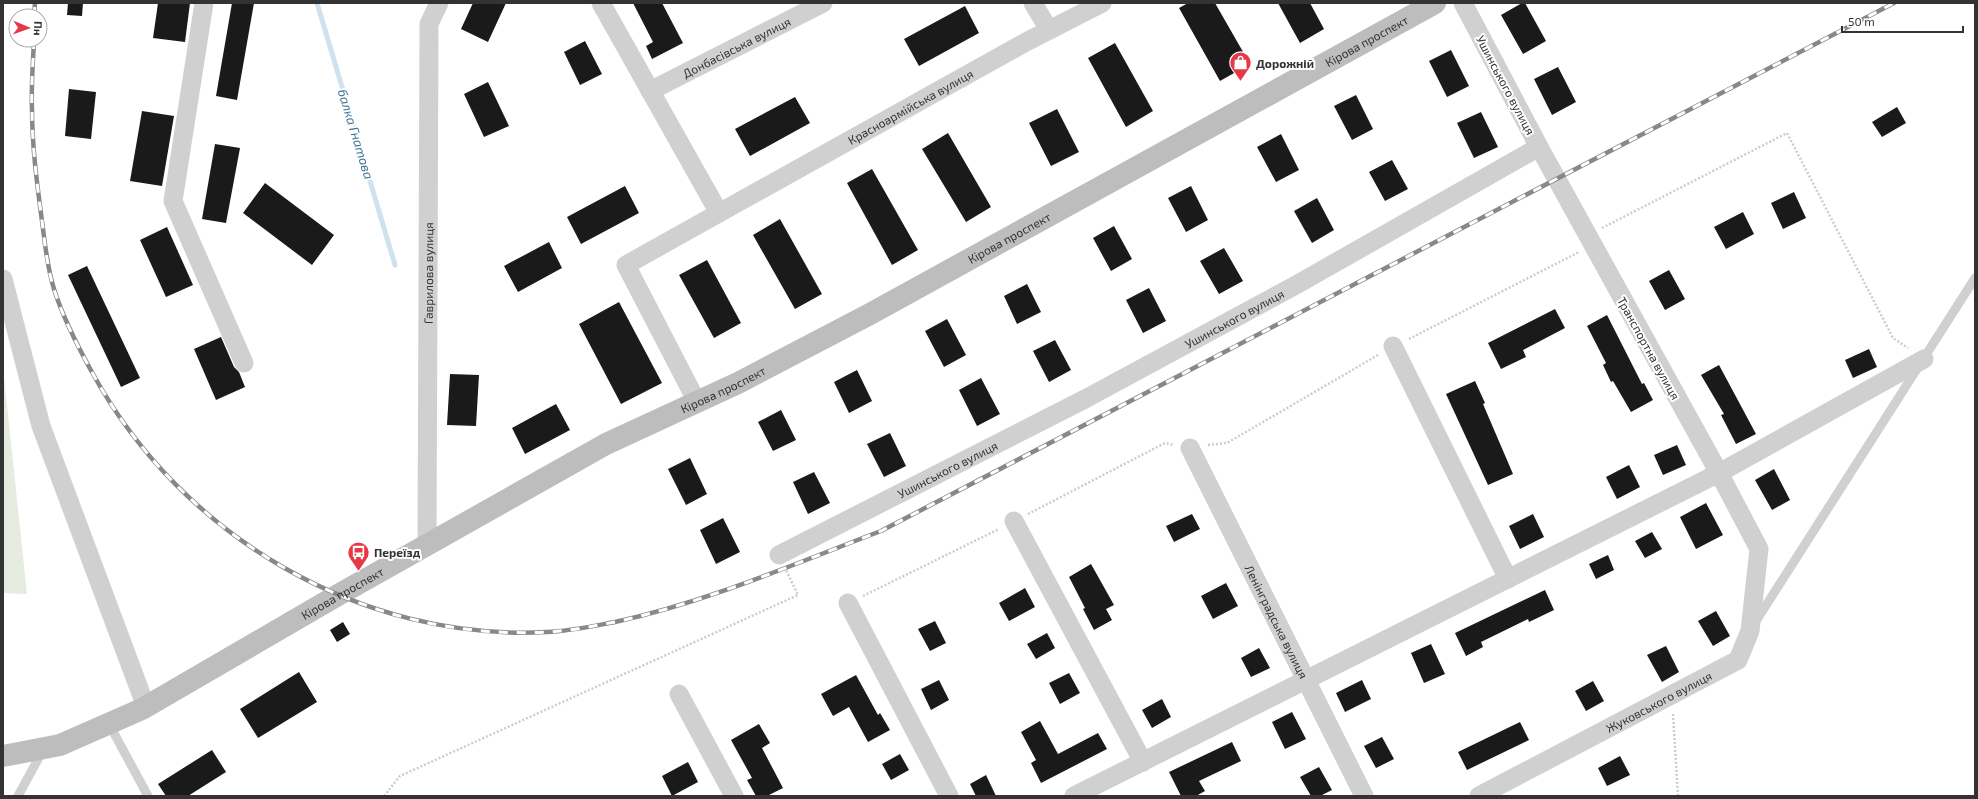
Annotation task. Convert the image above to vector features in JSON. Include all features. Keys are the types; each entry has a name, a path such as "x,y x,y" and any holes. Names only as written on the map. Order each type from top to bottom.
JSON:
{"street":[{"path":"204,3 174,202 244,363"},
{"name":"Гаврилова вулиця","path":"427,546 429,24 439,3"},
{"path":"601,3 719,213"},
{"name":"Донбасівська вулиця","path":"650,91 823,3"},
{"path":"1033,3 1049,30"},
{"name":"Красноармійська вулиця","path":"697,402 626,265 1049,30 1102,3"},
{"name":"Кірова проспект","path":"3,756 60,745 146,707 338,595 606,444 738,383 870,314 1435,3"},
{"name":"Ушинського вулиця","path":"779,555 1085,399 1296,285 1539,147 1462,3"},
{"name":"Транспортна вулиця","path":"1539,147 1719,473 1759,549"},
{"path":"3,279 41,426 146,707"},
{"path":"1394,346 1508,579"},
{"path":"1074,796 1719,473 1924,359"},
{"name":"Ленінградська вулиця","path":"1190,448 1364,796"},
{"path":"1014,521 1143,762"},
{"name":"Жуковського вулиця","path":"1479,796 1738,660 1750,631 1759,549"},
{"path":"848,603 949,796"},
{"path":"679,694 734,796"}],"lane":[{"path":"1750,631 1975,278"},
{"path":"109,724 148,796"},
{"path":"18,796 43,748"}],"path":[{"path":"848,603 1014,521 1165,443 1190,448 1227,443 1394,346 1592,245 1604,226 1787,133 1894,338 1924,359"},
{"path":"384,796 400,776 798,596 779,555"},
{"path":"1671,695 1678,796"}],"shaded area":[{"path":"3,368 27,594 3,593"}],"building":[{"path":"68,3 83,3 82,16 67,15"},
{"path":"158,3 190,3 185,42 153,38"},
{"path":"232,3 254,3 237,100 216,96"},
{"path":"473,3 506,3 488,42 461,29"},
{"path":"633,3 662,3 683,43 652,59 646,46 653,42"},
{"path":"1188,3 1215,3 1250,64 1220,81 1179,8"},
{"path":"1278,3 1310,3 1324,29 1300,43"},
{"path":"1522,3 1525,3 1546,41 1523,54 1501,15"},
{"path":"965,6 979,33 919,66 904,39"},
{"path":"585,41 602,74 580,85 564,52"},
{"path":"1115,43 1153,111 1126,127 1088,58"},
{"path":"1451,50 1469,86 1447,97 1429,61"},
{"path":"1558,67 1576,102 1552,115 1534,79"},
{"path":"488,82 509,126 484,137 464,94"},
{"path":"69,89 96,92 91,139 65,136"},
{"path":"1356,95 1373,129 1352,140 1334,106"},
{"path":"795,97 810,123 750,156 735,129"},
{"path":"1897,107 1906,123 1882,137 1872,122"},
{"path":"1057,109 1079,152 1051,166 1029,123"},
{"path":"142,111 174,116 162,186 130,181"},
{"path":"1481,112 1498,147 1474,158 1457,123"},
{"path":"948,133 991,207 966,222 922,149"},
{"path":"1281,134 1299,170 1276,182 1257,147"},
{"path":"215,144 240,148 226,223 202,219"},
{"path":"1392,160 1408,189 1385,201 1369,172"},
{"path":"872,169 918,250 892,265 847,183"},
{"path":"265,183 334,235 312,265 243,213"},
{"path":"625,186 639,213 581,244 567,217"},
{"path":"1191,186 1208,220 1186,232 1168,198"},
{"path":"1794,192 1806,218 1783,229 1771,203"},
{"path":"1317,198 1334,230 1312,243 1294,211"},
{"path":"1743,212 1754,234 1726,249 1714,227"},
{"path":"780,219 822,294 795,309 753,235"},
{"path":"1114,226 1132,259 1111,271 1093,238"},
{"path":"167,227 193,285 166,297 140,240"},
{"path":"549,242 562,268 518,292 504,266"},
{"path":"1224,248 1243,281 1219,294 1200,261"},
{"path":"707,260 741,323 714,338 679,275"},
{"path":"87,266 140,378 121,387 68,275"},
{"path":"1669,270 1685,299 1665,310 1649,281"},
{"path":"1027,284 1041,312 1017,324 1004,296"},
{"path":"1149,288 1166,321 1143,333 1126,300"},
{"path":"619,302 662,383 621,404 579,324"},
{"path":"1555,309 1565,328 1523,350 1526,357 1501,369 1488,343"},
{"path":"1607,315 1642,384 1644,383 1653,400 1631,412 1613,381 1611,382 1603,365 1606,363 1587,326"},
{"path":"947,319 966,355 944,367 925,331"},
{"path":"221,337 234,367 239,372 245,387 216,400 194,349"},
{"path":"1055,340 1071,370 1049,382 1033,351"},
{"path":"1869,349 1877,367 1853,378 1845,360"},
{"path":"1719,365 1756,434 1736,444 1721,415 1724,414 1701,375"},
{"path":"857,370 872,401 849,413 834,382"},
{"path":"450,374 479,375 476,426 447,425"},
{"path":"981,378 1000,414 977,426 959,390"},
{"path":"1475,381 1485,403 1483,404 1513,474 1488,485 1446,394"},
{"path":"556,404 570,430 525,454 512,428"},
{"path":"781,410 796,440 773,451 758,422"},
{"path":"890,433 906,466 884,477 867,444"},
{"path":"1677,445 1686,465 1663,475 1654,455"},
{"path":"690,458 707,494 686,505 668,469"},
{"path":"1629,465 1640,487 1617,499 1606,477"},
{"path":"1774,469 1790,500 1772,510 1755,480"},
{"path":"814,472 830,503 808,514 793,482"},
{"path":"1706,503 1723,535 1696,549 1680,517"},
{"path":"1192,514 1200,529 1174,542 1166,526"},
{"path":"1533,514 1544,537 1520,549 1509,526"},
{"path":"723,518 740,552 716,564 700,530"},
{"path":"1652,532 1662,549 1645,558 1635,541"},
{"path":"1608,555 1614,570 1596,579 1589,564"},
{"path":"1091,564 1114,605 1106,609 1112,620 1094,630 1083,609 1085,608 1069,577"},
{"path":"1226,583 1238,606 1213,619 1201,596"},
{"path":"1025,588 1035,607 1009,621 999,603"},
{"path":"1545,590 1554,610 1529,622 1528,619 1481,642 1483,647 1466,656 1455,633"},
{"path":"1716,611 1730,636 1713,646 1698,621"},
{"path":"935,621 946,643 930,651 918,629"},
{"path":"343,622 350,634 337,642 330,630"},
{"path":"1047,633 1055,648 1036,659 1027,644"},
{"path":"1431,644 1445,674 1424,683 1411,653"},
{"path":"1666,646 1679,672 1662,682 1647,655"},
{"path":"1259,648 1270,668 1251,677 1241,658"},
{"path":"299,672 317,702 258,738 240,709"},
{"path":"1069,673 1080,693 1060,704 1049,683"},
{"path":"856,675 878,715 880,713 890,730 868,742 849,707 833,716 821,694"},
{"path":"939,680 949,700 931,710 921,689"},
{"path":"1362,680 1371,699 1345,712 1336,693"},
{"path":"1593,681 1604,701 1586,711 1575,691"},
{"path":"1162,699 1171,717 1152,728 1142,710"},
{"path":"1292,712 1306,739 1285,749 1272,722"},
{"path":"1040,721 1058,754 1098,733 1107,749 1041,783 1031,763 1036,760 1021,732"},
{"path":"1520,722 1529,740 1467,770 1458,752"},
{"path":"759,724 770,743 762,748 783,788 767,796 756,796 747,780 752,778 731,740"},
{"path":"1382,737 1394,759 1376,768 1364,746"},
{"path":"1232,742 1241,761 1199,781 1205,791 1196,796 1181,796 1169,772"},
{"path":"212,750 226,772 188,796 166,796 158,784"},
{"path":"900,754 909,770 891,780 882,764"},
{"path":"1620,756 1630,775 1607,786 1598,768"},
{"path":"688,762 698,782 672,796 662,776"},
{"path":"1319,767 1332,790 1320,796 1311,796 1300,777"},
{"path":"986,775 996,796 976,796 970,784"}],"waterway":[{"name":"балка Гнатова","path":"317,3 395,265"}],"railway":[{"path":"35,3 35,8"},
{"path":"34,48 32,123 34,151 46,255 54,289 71,332 93,374 130,432 175,484 227,529 284,568 345,597 410,619 478,630 547,632 615,622 683,604 750,581 881,531 1894,3"}],"place":[{"name":"Дорожній","path":"1241,82"},
{"name":"Переїзд","path":"358,572"}]}
